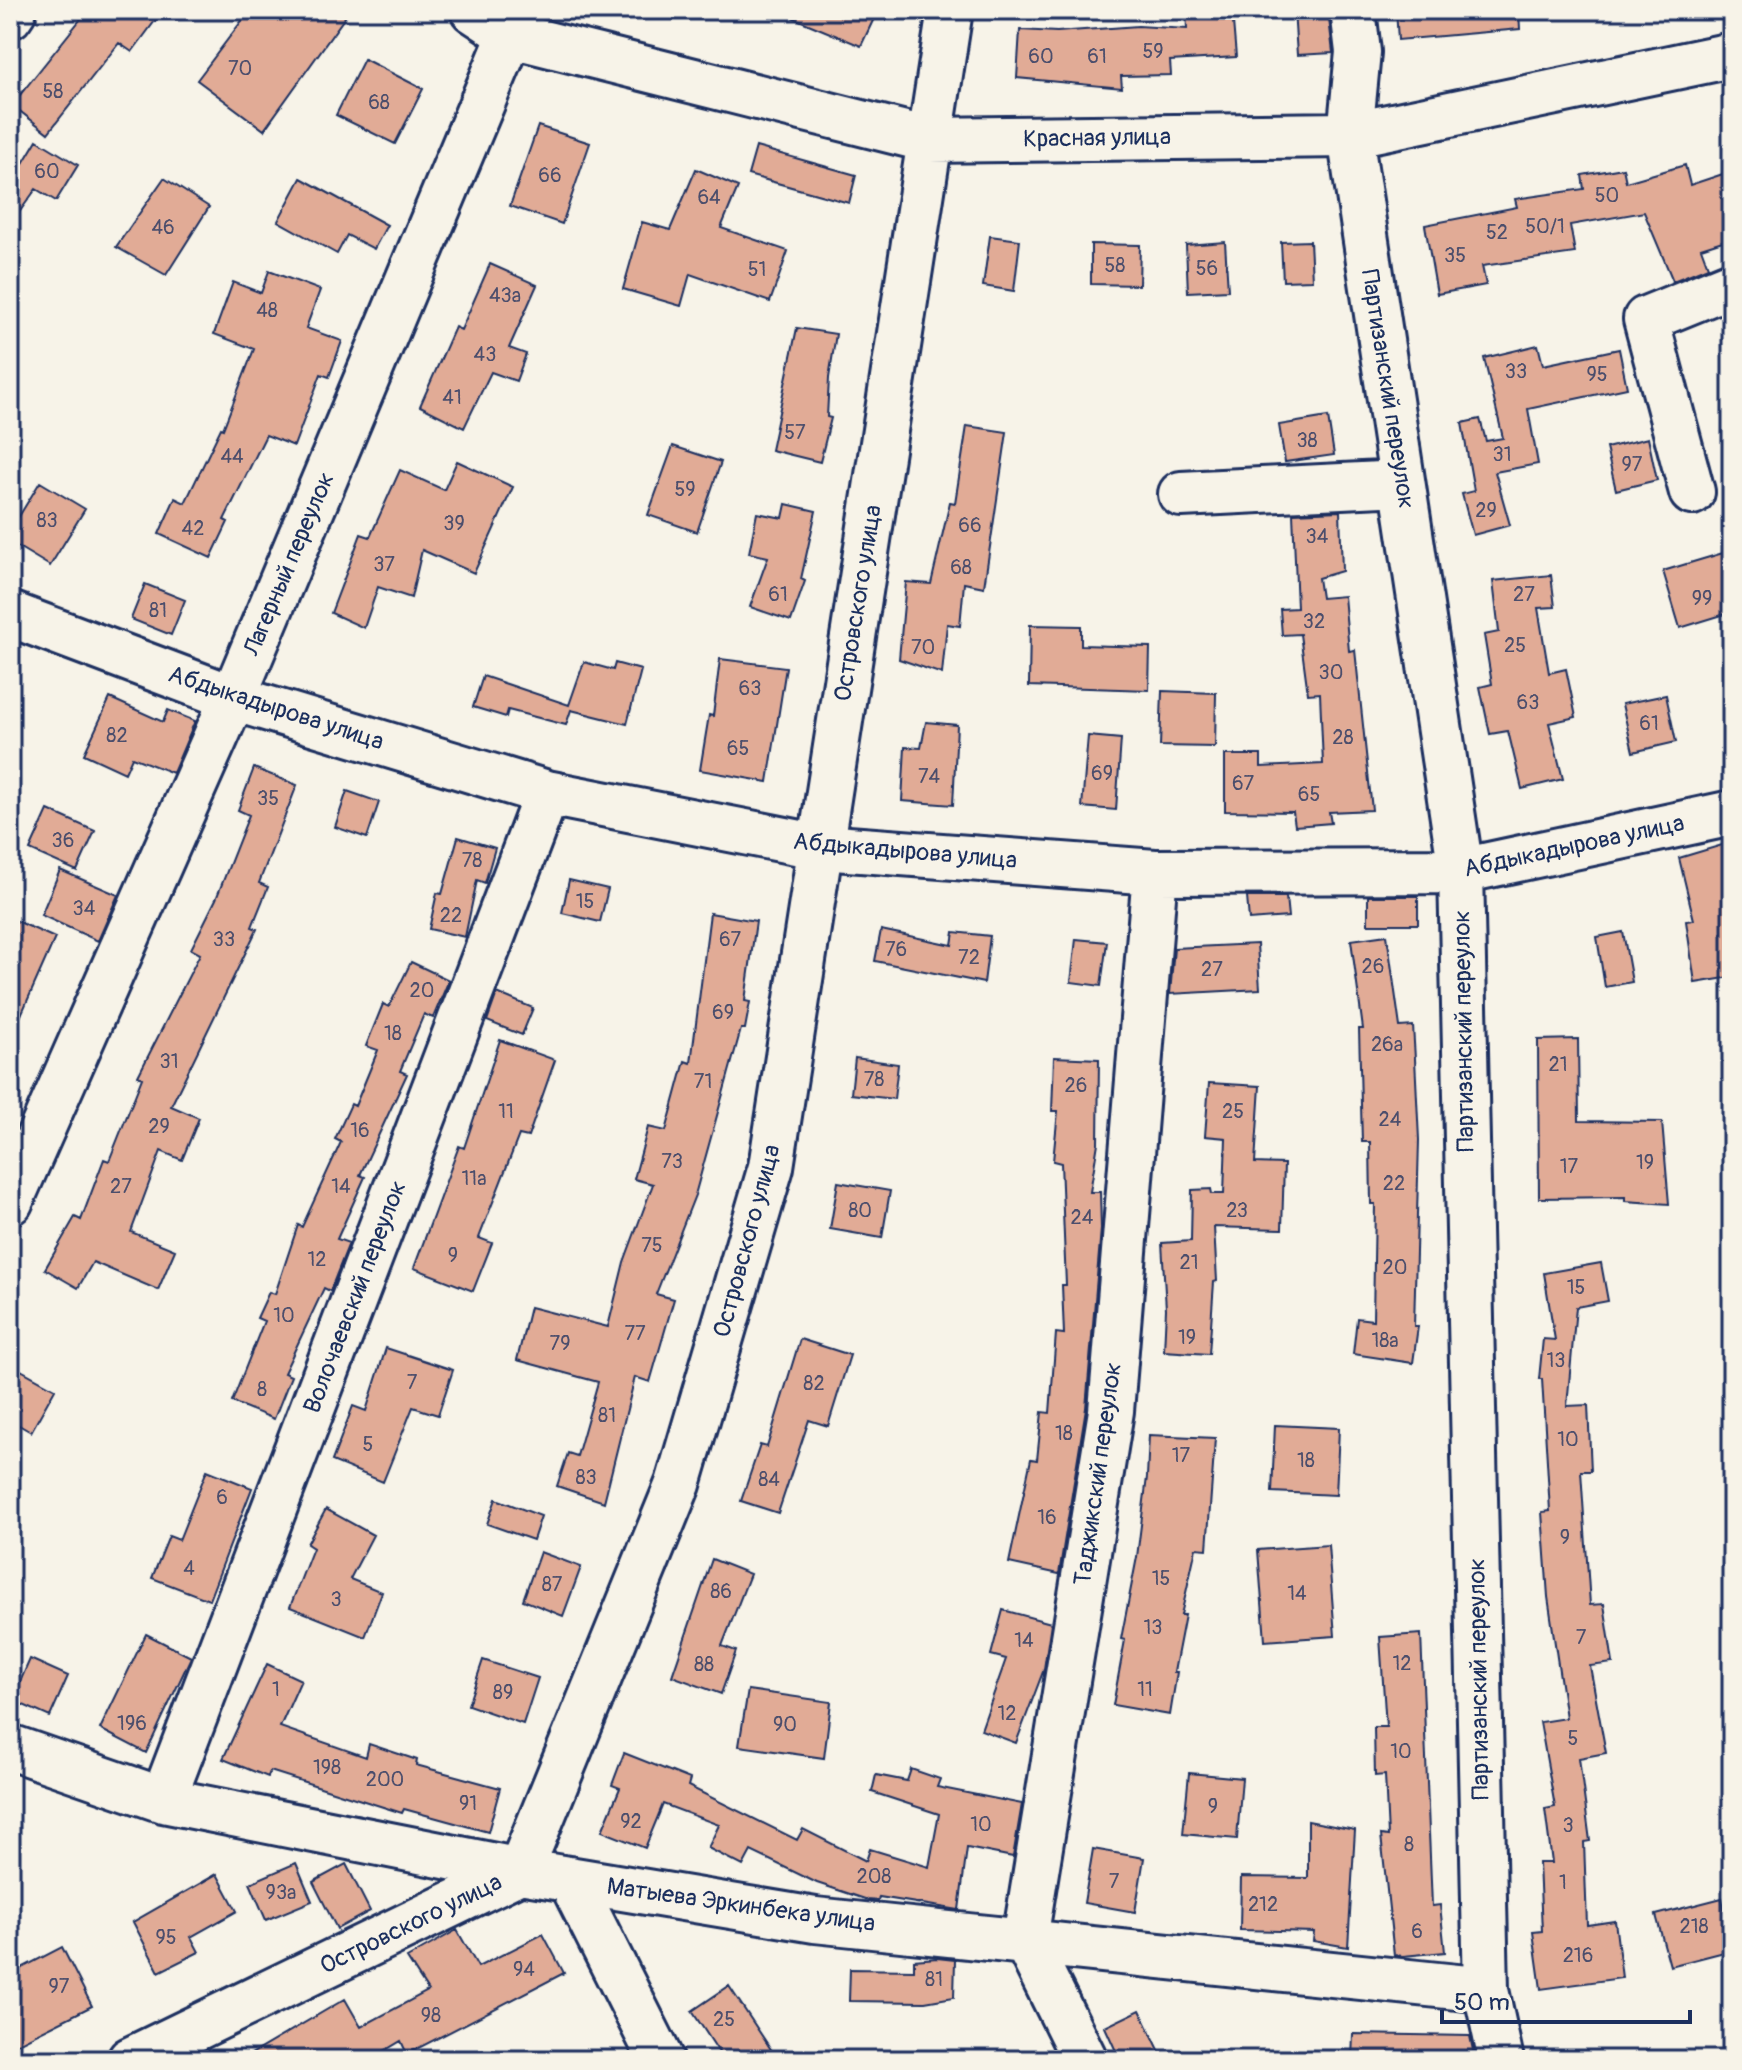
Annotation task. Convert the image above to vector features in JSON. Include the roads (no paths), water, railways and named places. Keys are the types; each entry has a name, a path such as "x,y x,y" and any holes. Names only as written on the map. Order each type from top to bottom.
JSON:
{"street":[{"path":"10,16 14,10"},
{"name":"Красная улица","path":"473,10 929,140 1350,135 1732,55"},
{"name":"Островского улица","path":"130,2060 520,1871 678,1484 771,1167 950,10"},
{"name":"Партизанский переулок","path":"1353,10 1358,52 1350,135 1461,871 1486,1990 1501,2060"},
{"name":"Лагерный переулок","path":"10,1202 233,698 516,22"},
{"path":"1692,492 1646,319 1732,284"},
{"path":"1181,494 1402,483"},
{"name":"Абдыкадырова улица","path":"10,614 233,698 547,793 821,847 1155,872 1461,871 1732,813"},
{"name":"Волочаевский переулок","path":"163,1800 547,793"},
{"name":"Таджикский переулок","path":"1025,1939 1111,1411 1155,872"},
{"name":"Матыева Эркинбека улица","path":"10,1747 163,1800 520,1871 815,1920 1025,1939 1486,1990"},
{"path":"570,1879 661,2060"},
{"path":"1025,1939 1085,2060"}]}
